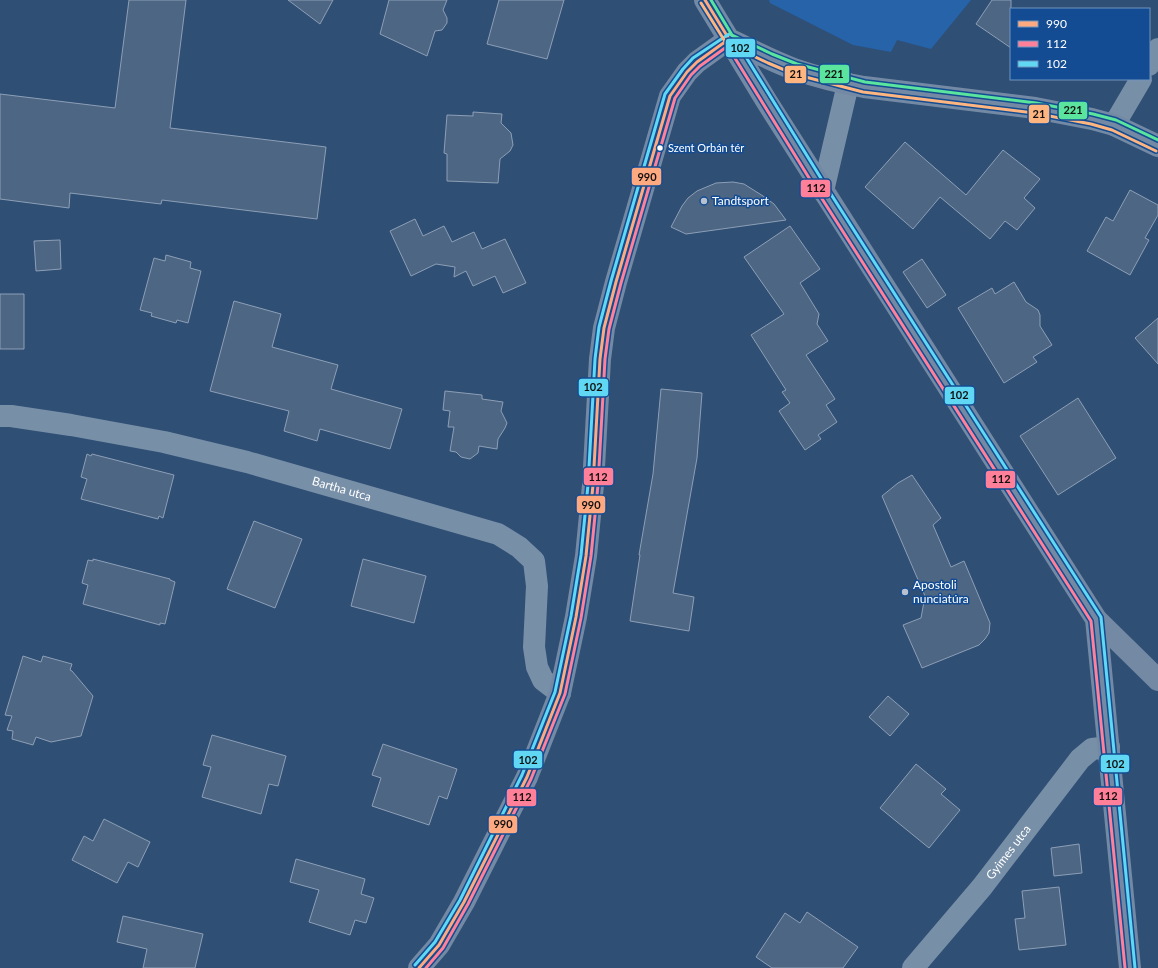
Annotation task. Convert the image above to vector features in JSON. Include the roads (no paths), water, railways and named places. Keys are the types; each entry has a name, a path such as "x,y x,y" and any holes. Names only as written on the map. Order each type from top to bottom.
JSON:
{"street":[{"path":"705,0 823,191 1096,619 1158,680"},
{"path":"729,39 770,59 795,69 864,88 1035,108 1092,119 1114,125 1158,146"},
{"path":"419,968 439,945 464,902 527,777 560,693 576,617 586,556 593,485 600,359 604,328 670,96 687,72 697,62 729,39"},
{"path":"1150,63 1158,49"},
{"path":"1114,125 1140,80"},
{"path":"823,191 848,84"},
{"name":"Bartha utca","path":"0,416 11,416 71,425 164,442 248,462 498,534 519,547 534,561 538,586 534,647 537,667 543,680 560,693"},
{"path":"1096,619 1130,968"},
{"name":"Gyimes utca","path":"913,968 982,887 1080,759 1092,749 1109,747"}],"place":[{"name":"Szent Orbán tér","path":"660,148"},
{"name":"Tandtsport","path":"704,201"},
{"name":"Apostoli nunciatúra","path":"905,592"}]}
